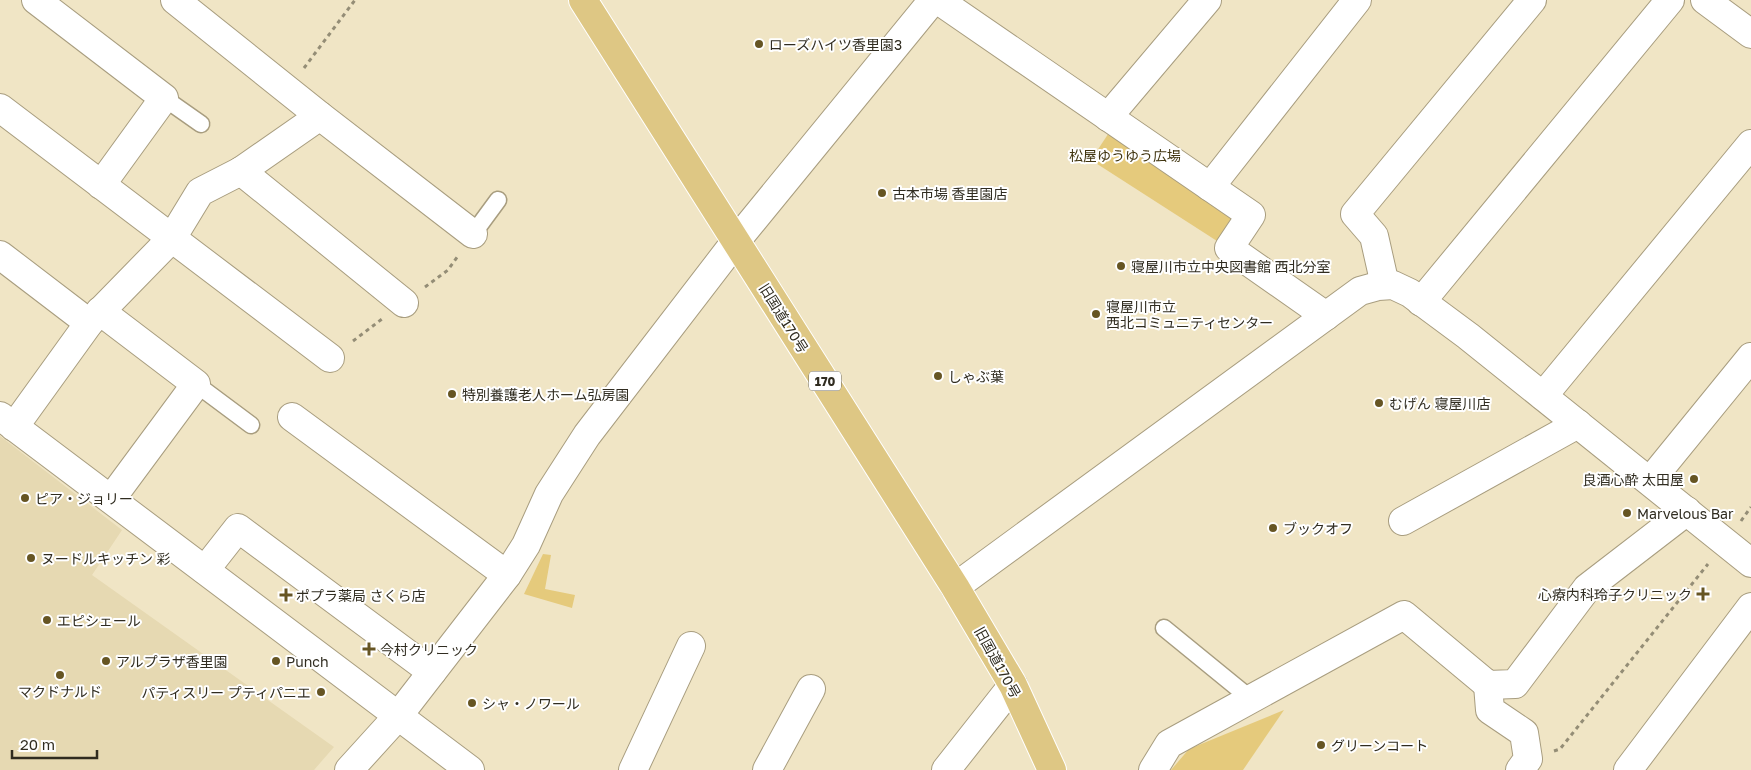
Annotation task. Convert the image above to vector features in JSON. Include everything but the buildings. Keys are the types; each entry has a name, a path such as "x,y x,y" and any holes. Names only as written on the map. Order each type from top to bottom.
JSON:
{"highway":[{"name":"旧国道170号","path":"583,0 955,587 1013,685 1052,770"}],"street":[{"path":"36,0 164,98 102,184"},
{"path":"175,0 287,91 473,234"},
{"path":"349,770 398,716 507,575 526,545 549,494 587,435 736,241 933,0"},
{"path":"938,0 1251,215 1228,248 1326,316"},
{"path":"1108,117 1207,0"},
{"path":"1210,187 1357,0"},
{"path":"1385,285 1374,236 1355,214 1532,0"},
{"path":"1421,302 1670,0"},
{"path":"1705,0 1751,34"},
{"path":"0,108 330,358"},
{"path":"320,116 241,171 200,192 172,238 95,317 7,421 470,770"},
{"path":"1543,396 1751,144"},
{"path":"241,171 404,303"},
{"path":"0,255 196,384 111,499"},
{"path":"955,587 1360,291 1385,285 1393,285 1410,293 1543,396 1751,563"},
{"path":"1650,481 1751,357"},
{"path":"292,417 507,575"},
{"path":"1403,521 1578,424"},
{"path":"1153,770 1169,744 1404,615 1488,686 1515,684 1587,588 1687,512"},
{"path":"205,570 238,528 432,672"},
{"path":"1628,770 1751,607"},
{"path":"633,770 691,646"},
{"path":"946,770 1013,685"},
{"path":"1488,686 1490,710 1524,734 1524,764"},
{"path":"767,770 811,689"}],"lane":[{"path":"164,98 201,124"},
{"path":"473,234 498,200"},
{"path":"196,384 251,425"},
{"path":"1164,628 1251,699"}],"path":[{"path":"287,91 355,0"},
{"path":"1524,764 1560,749 1725,542"}],"shaded area":[{"name":"アルプラザ香里園","path":"0,436 122,530 92,575 334,747 314,770 0,770"}],"green space":[{"name":"松屋ゆうゆう広場","path":"1116,122 1251,215 1231,250 1091,160"},
{"path":"543,554 551,555 545,589 575,595 572,608 524,594"},
{"path":"1284,710 1243,770 1171,770 1189,749"}],"place":[{"name":"ローズハイツ香里園3","path":"759,44"},
{"name":"古本市場 香里園店","path":"882,193"},
{"name":"寝屋川市立中央図書館 西北分室","path":"1121,266"},
{"name":"寝屋川市立 西北コミュニティセンター","path":"1096,314"},
{"name":"しゃぶ葉","path":"938,376"},
{"name":"特別養護老人ホーム弘房園","path":"452,394"},
{"name":"むげん 寝屋川店","path":"1379,403"},
{"name":"良酒心酔 太田屋","path":"1694,479"},
{"name":"ピア・ジョリー","path":"25,498"},
{"name":"Marvelous Bar","path":"1627,513"},
{"name":"ブックオフ","path":"1273,528"},
{"name":"ヌードルキッチン 彩","path":"31,558"},
{"name":"心療内科玲子クリニック","path":"1703,594"},
{"name":"ポプラ薬局 さくら店","path":"286,595"},
{"name":"エピシェール","path":"47,620"},
{"name":"今村クリニック","path":"369,649"},
{"name":"アルプラザ香里園","path":"106,661"},
{"name":"Punch","path":"276,661"},
{"name":"マクドナルド","path":"60,675"},
{"name":"パティスリー プティパニエ","path":"321,692"},
{"name":"シャ・ノワール","path":"472,703"},
{"name":"グリーンコート","path":"1321,745"}]}
